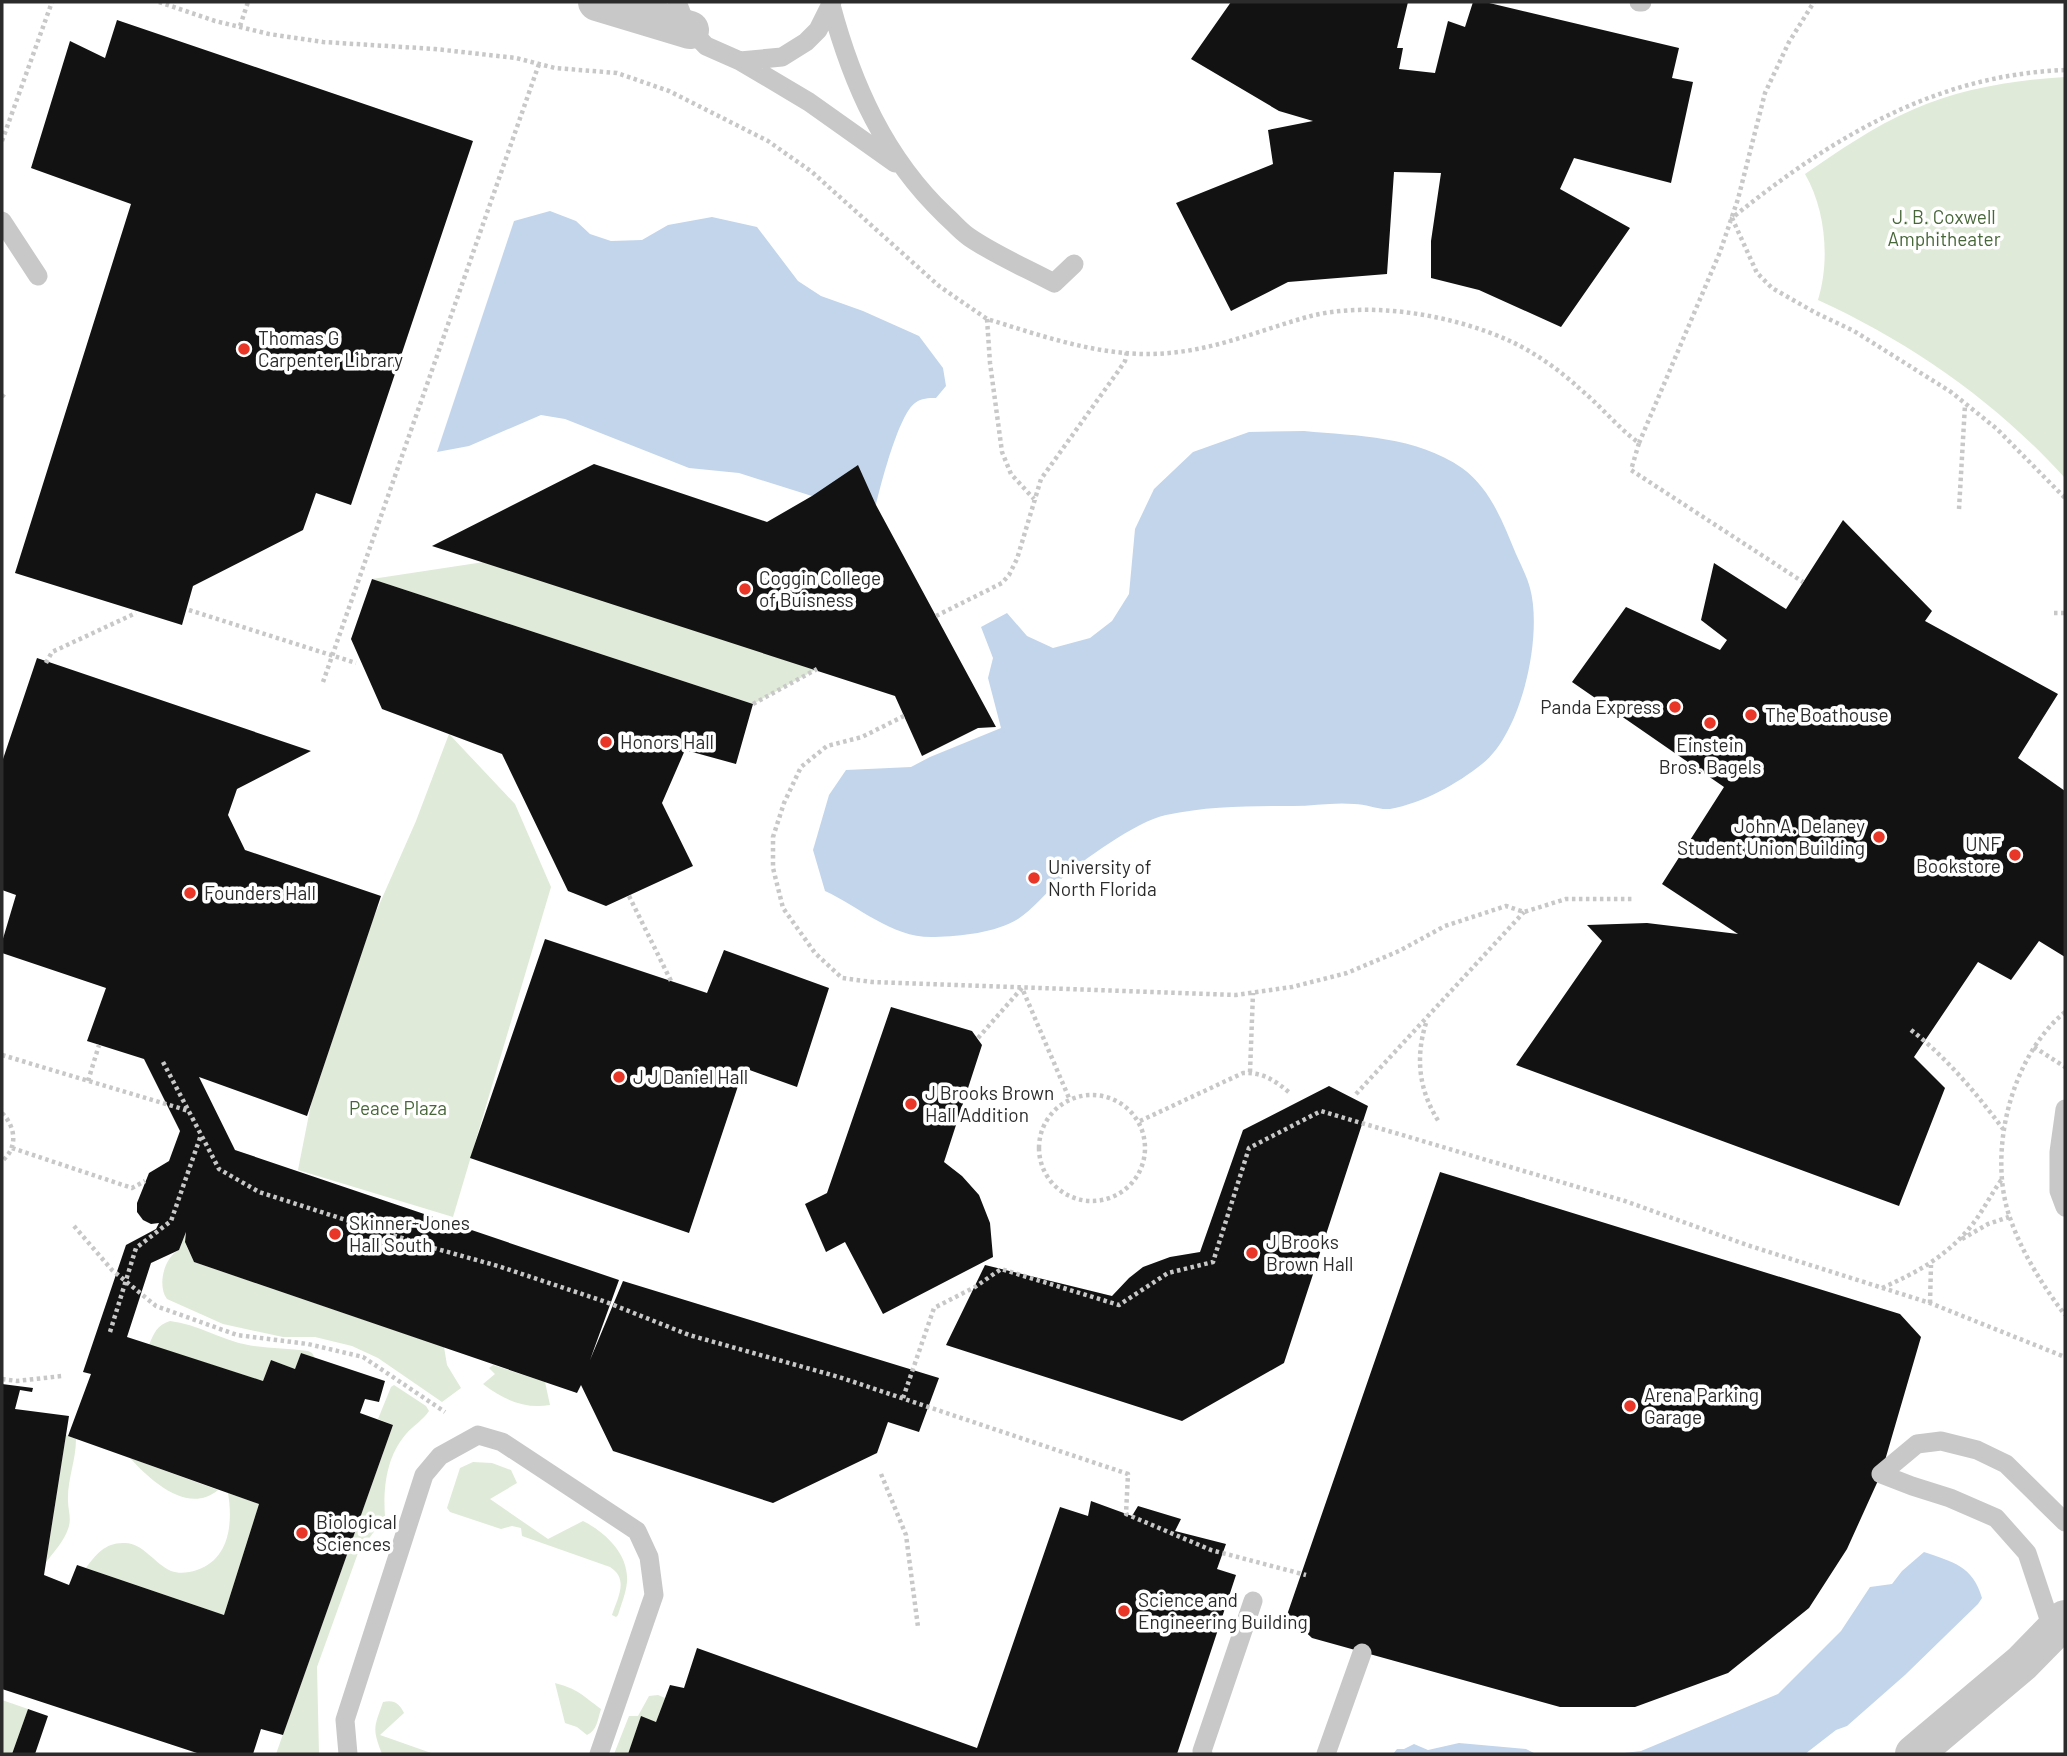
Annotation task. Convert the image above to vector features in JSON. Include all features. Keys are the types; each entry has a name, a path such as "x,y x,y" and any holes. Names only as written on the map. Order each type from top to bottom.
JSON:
{"street":[{"path":"597,2 684,16"},
{"path":"1914,1754 2022,1663 2059,1625"}],"lane":[{"path":"740,61 782,57 806,42 818,30 832,4"},
{"path":"832,4 843,50 875,124 904,170 927,198 968,236 1054,283 1074,264"},
{"path":"684,16 706,46 740,61 809,102 904,170"},
{"path":"2,221 38,276"},
{"path":"2065,1110 2059,1152 2059,1191 2065,1206"},
{"path":"348,1754 345,1720 424,1475 440,1456 478,1435 502,1442 637,1531 649,1557 654,1595 598,1754"},
{"path":"2059,1625 2027,1553 1996,1518 1950,1497 1881,1474 1917,1444 1941,1441 1977,1450 2006,1464 2065,1522"},
{"path":"1203,1754 1253,1601"},
{"path":"1326,1754 1362,1653"}],"path":[{"path":"2,141 52,2"},
{"path":"240,26 248,2"},
{"path":"1639,443 1699,305 1732,218 1765,93 1789,42 1814,2"},
{"path":"323,682 539,64"},
{"path":"1732,218 1777,181 1873,122 1914,102 1981,81 2018,74 2065,70"},
{"path":"1732,218 1757,273 1772,288 1884,349 1965,404 1997,429 2065,498"},
{"path":"987,319 1002,452 1011,474 1034,499"},
{"path":"936,616 1002,583 1009,575 1017,559 1041,479 1119,370 1127,352"},
{"path":"1959,509 1965,404"},
{"path":"1631,470 1803,582"},
{"path":"189,610 356,663"},
{"path":"2053,612 2065,613"},
{"path":"46,663 52,652 136,613"},
{"path":"752,704 817,669"},
{"path":"904,716 862,737 827,746 801,767 784,803 773,837 773,868 783,908 815,953 842,978 872,982 1236,995 1292,987 1348,973 1399,951 1445,926 1483,912 1506,906 1524,912"},
{"path":"629,896 671,981"},
{"path":"1356,1094 1524,912 1566,898 1634,899"},
{"path":"978,1038 1022,988"},
{"path":"1022,988 1069,1098"},
{"path":"1250,1072 1253,993"},
{"path":"2065,1012 2034,1047 2013,1091 2004,1130 2003,1178 2009,1217 2032,1264 2065,1315"},
{"path":"1427,1019 1418,1062 1429,1107 1439,1122"},
{"path":"1911,1030 1932,1048 1985,1105 2004,1130"},
{"path":"88,1080 99,1045"},
{"path":"2034,1047 2065,1067"},
{"path":"2,1055 190,1111"},
{"path":"163,1062 219,1170 259,1192 498,1266 606,1302 689,1335 792,1363 903,1398 1128,1474 1126,1514 1211,1550 1306,1575"},
{"path":"1140,1121 1226,1079 1250,1072 1266,1076 1291,1094"},
{"path":"1092,1095 1113,1099 1129,1108 1140,1121 1147,1144 1143,1166 1135,1181 1123,1194 1110,1200 1077,1200 1053,1182 1044,1169 1039,1155 1038,1139 1044,1120 1055,1107 1069,1098 1092,1095"},
{"path":"903,1398 934,1308 975,1287 1001,1269 1119,1305 1168,1273 1213,1262 1248,1147 1321,1111 1625,1201 1747,1245 1930,1303 2065,1357"},
{"path":"2,1113 12,1128 12,1148 2,1161"},
{"path":"110,1332 136,1248 171,1221 201,1135"},
{"path":"12,1148 132,1188 145,1181"},
{"path":"1956,1244 2003,1178"},
{"path":"1881,1288 1931,1265 1956,1244 1988,1224 2009,1217"},
{"path":"74,1226 112,1270 156,1306 237,1335 309,1344 363,1357 445,1412"},
{"path":"1930,1303 1931,1265"},
{"path":"2,1379 17,1381 62,1376"},
{"path":"881,1475 906,1535 918,1627"}],"green space":[{"name":"J. B. Coxwell Amphitheater","path":"2065,77 2065,478 2011,424 1951,377 1887,335 1818,300 1824,269 1824,236 1818,203 1805,174 1870,131 1930,103 1987,87"},
{"path":"484,562 817,669 753,704 372,579"},
{"name":"Peace Plaza","path":"449,734 515,804 551,887 453,1217 298,1170 311,1104 372,921 416,821"},
{"path":"186,1232 185,1243 194,1262 444,1347 447,1365 461,1388 442,1402 378,1358 352,1346 315,1337 283,1337 223,1324 167,1299 162,1280 164,1272 169,1259 179,1250"},
{"path":"170,1321 248,1345 308,1351 315,1358 301,1353 295,1369 271,1360 263,1381 149,1345 159,1327"},
{"path":"493,1365 545,1382 550,1405 523,1404 491,1390 483,1384 495,1374 489,1368"},
{"path":"394,1385 426,1406 429,1411 406,1434 394,1453 385,1484 385,1517 358,1553 317,1667 319,1754 276,1754 393,1425 378,1419"},
{"path":"66,1435 76,1439 68,1493 69,1525 61,1542 46,1562"},
{"path":"130,1458 218,1490 206,1497 183,1497 159,1485"},
{"path":"473,1462 492,1463 511,1470 517,1483 490,1499 548,1539 583,1521 614,1545 627,1572 623,1599 616,1617 612,1615 621,1583 616,1572 610,1567 522,1536 521,1528 512,1526 501,1529 450,1512 447,1508 460,1468"},
{"path":"228,1493 259,1504 224,1615 86,1568 98,1554 118,1543 138,1546 174,1572 190,1572 208,1565 223,1548 227,1538 230,1516"},
{"path":"555,1683 575,1690 601,1709 593,1731 587,1735 577,1727 565,1723"},
{"path":"658,1695 665,1698 656,1722 641,1717 628,1754 614,1754 629,1716 638,1716 649,1696"},
{"path":"2,1700 28,1709 12,1754 2,1754"},
{"path":"383,1702 396,1703 404,1713 380,1735 434,1754 382,1754 375,1728"}],"water":[{"path":"550,211 576,221 590,234 611,241 642,240 668,225 712,217 757,227 798,281 821,296 919,336 943,368 946,386 936,398 920,400 909,410 891,450 876,505 812,496 739,473 689,468 565,419 541,415 469,446 437,452 514,221"},
{"path":"1304,431 1366,436 1426,449 1444,457 1472,476 1495,507 1529,584 1534,631 1526,682 1518,707 1496,749 1482,764 1439,792 1390,809 1346,804 1245,806 1198,810 1154,819 1125,833 1080,864 1018,919 999,928 978,933 935,937 905,933 877,921 825,891 813,850 829,795 846,770 911,767 1001,728 988,678 993,658 981,627 1007,613 1027,636 1053,648 1090,638 1112,621 1129,594 1135,529 1154,489 1193,452 1249,432"},
{"path":"1924,1552 1953,1563 1967,1572 1982,1598 1905,1675 1847,1726 1836,1730 1805,1754 1616,1754 1641,1751 1778,1694 1841,1631 1870,1587 1892,1584 1902,1571"},
{"path":"1459,1743 1526,1749 1536,1754 1393,1754 1397,1749 1414,1744 1428,1750"}],"building":[{"path":"1231,2 1408,2 1397,48 1403,48 1399,69 1435,73 1448,21 1465,27 1473,2 1485,2 1679,48 1672,78 1693,82 1671,183 1574,158 1560,189 1630,228 1561,327 1479,290 1431,278 1431,241 1441,173 1394,172 1387,274 1288,282 1231,311 1176,203 1273,164 1268,130 1313,121 1279,111 1191,59"},
{"name":"Thomas G Carpenter Library","path":"117,20 473,141 351,505 316,493 303,530 193,586 182,625 15,573 131,204 31,168 70,41 105,58"},
{"name":"Coggin College of Buisness","path":"594,464 767,522 858,465 876,505 996,727 978,728 922,756 895,696 432,546"},
{"name":"John A. Delaney Student Union Building","path":"1843,520 1932,611 1925,621 2058,694 2018,758 2065,791 2065,957 2039,941 2011,980 1978,962 1914,1057 1945,1088 1899,1206 1516,1065 1602,941 1587,925 1647,923 1738,934 1662,884 1724,787 1572,682 1626,607 1720,650 1727,640 1701,620 1714,563 1786,609"},
{"name":"Honors Hall","path":"372,579 753,704 736,764 685,750 662,803 693,866 606,906 568,891 502,754 382,709 351,639"},
{"path":"37,658 311,751 237,789 228,815 245,850 381,896 307,1116 199,1077 235,1150 619,1280 590,1360 623,1281 939,1378 919,1432 888,1422 877,1453 773,1503 613,1451 581,1385 577,1393 194,1262 185,1242 186,1232 179,1250 151,1263 127,1337 263,1381 271,1360 295,1369 301,1353 385,1381 379,1402 365,1399 360,1413 393,1425 283,1735 261,1729 253,1754 200,1754 2,1689 2,1384 33,1388 32,1392 20,1390 15,1409 69,1416 44,1575 69,1585 77,1565 224,1615 259,1504 68,1436 91,1374 83,1372 126,1245 156,1229 159,1223 151,1224 143,1220 137,1212 137,1203 149,1173 169,1161 180,1131 144,1059 87,1041 106,988 2,953 2,942 16,895 2,890 2,762"},
{"name":"J J Daniel Hall","path":"545,939 707,993 724,950 829,988 797,1087 744,1068 689,1233 470,1158"},
{"name":"J Brooks Brown Hall Addition","path":"891,1007 972,1031 982,1045 944,1162 962,1176 979,1195 990,1223 993,1257 883,1314 845,1242 826,1252 805,1204 827,1193"},
{"name":"J Brooks Brown Hall","path":"1329,1086 1368,1106 1284,1363 1182,1421 946,1345 985,1265 1112,1296 1143,1267 1170,1257 1200,1252 1243,1130"},
{"name":"Arena Parking Garage","path":"1440,1172 1900,1314 1921,1337 1881,1474 1847,1549 1809,1608 1728,1673 1635,1707 1560,1707 1312,1638 1287,1615"},
{"name":"Science and Engineering Building","path":"1091,1501 1132,1516 1138,1506 1181,1519 1175,1531 1226,1544 1217,1569 1236,1575 1177,1754 628,1754 641,1716 656,1722 670,1685 684,1688 697,1648 977,1748 1060,1507 1088,1516"},
{"path":"28,1709 48,1716 35,1754 12,1754"}],"place":[{"name":"Thomas G Carpenter Library","path":"244,349"},
{"name":"Coggin College of Buisness","path":"745,589"},
{"name":"Panda Express","path":"1675,707"},
{"name":"The Boathouse","path":"1751,715"},
{"name":"Einstein Bros. Bagels","path":"1710,723"},
{"name":"Honors Hall","path":"606,742"},
{"name":"John A. Delaney Student Union Building","path":"1879,837"},
{"name":"UNF Bookstore","path":"2015,855"},
{"name":"University of North Florida","path":"1034,878"},
{"name":"Founders Hall","path":"190,893"},
{"name":"J J Daniel Hall","path":"619,1077"},
{"name":"J Brooks Brown Hall Addition","path":"911,1104"},
{"name":"Skinner-Jones Hall South","path":"335,1234"},
{"name":"J Brooks Brown Hall","path":"1252,1253"},
{"name":"Arena Parking Garage","path":"1630,1406"},
{"name":"Biological Sciences","path":"302,1533"},
{"name":"Science and Engineering Building","path":"1124,1611"}]}
